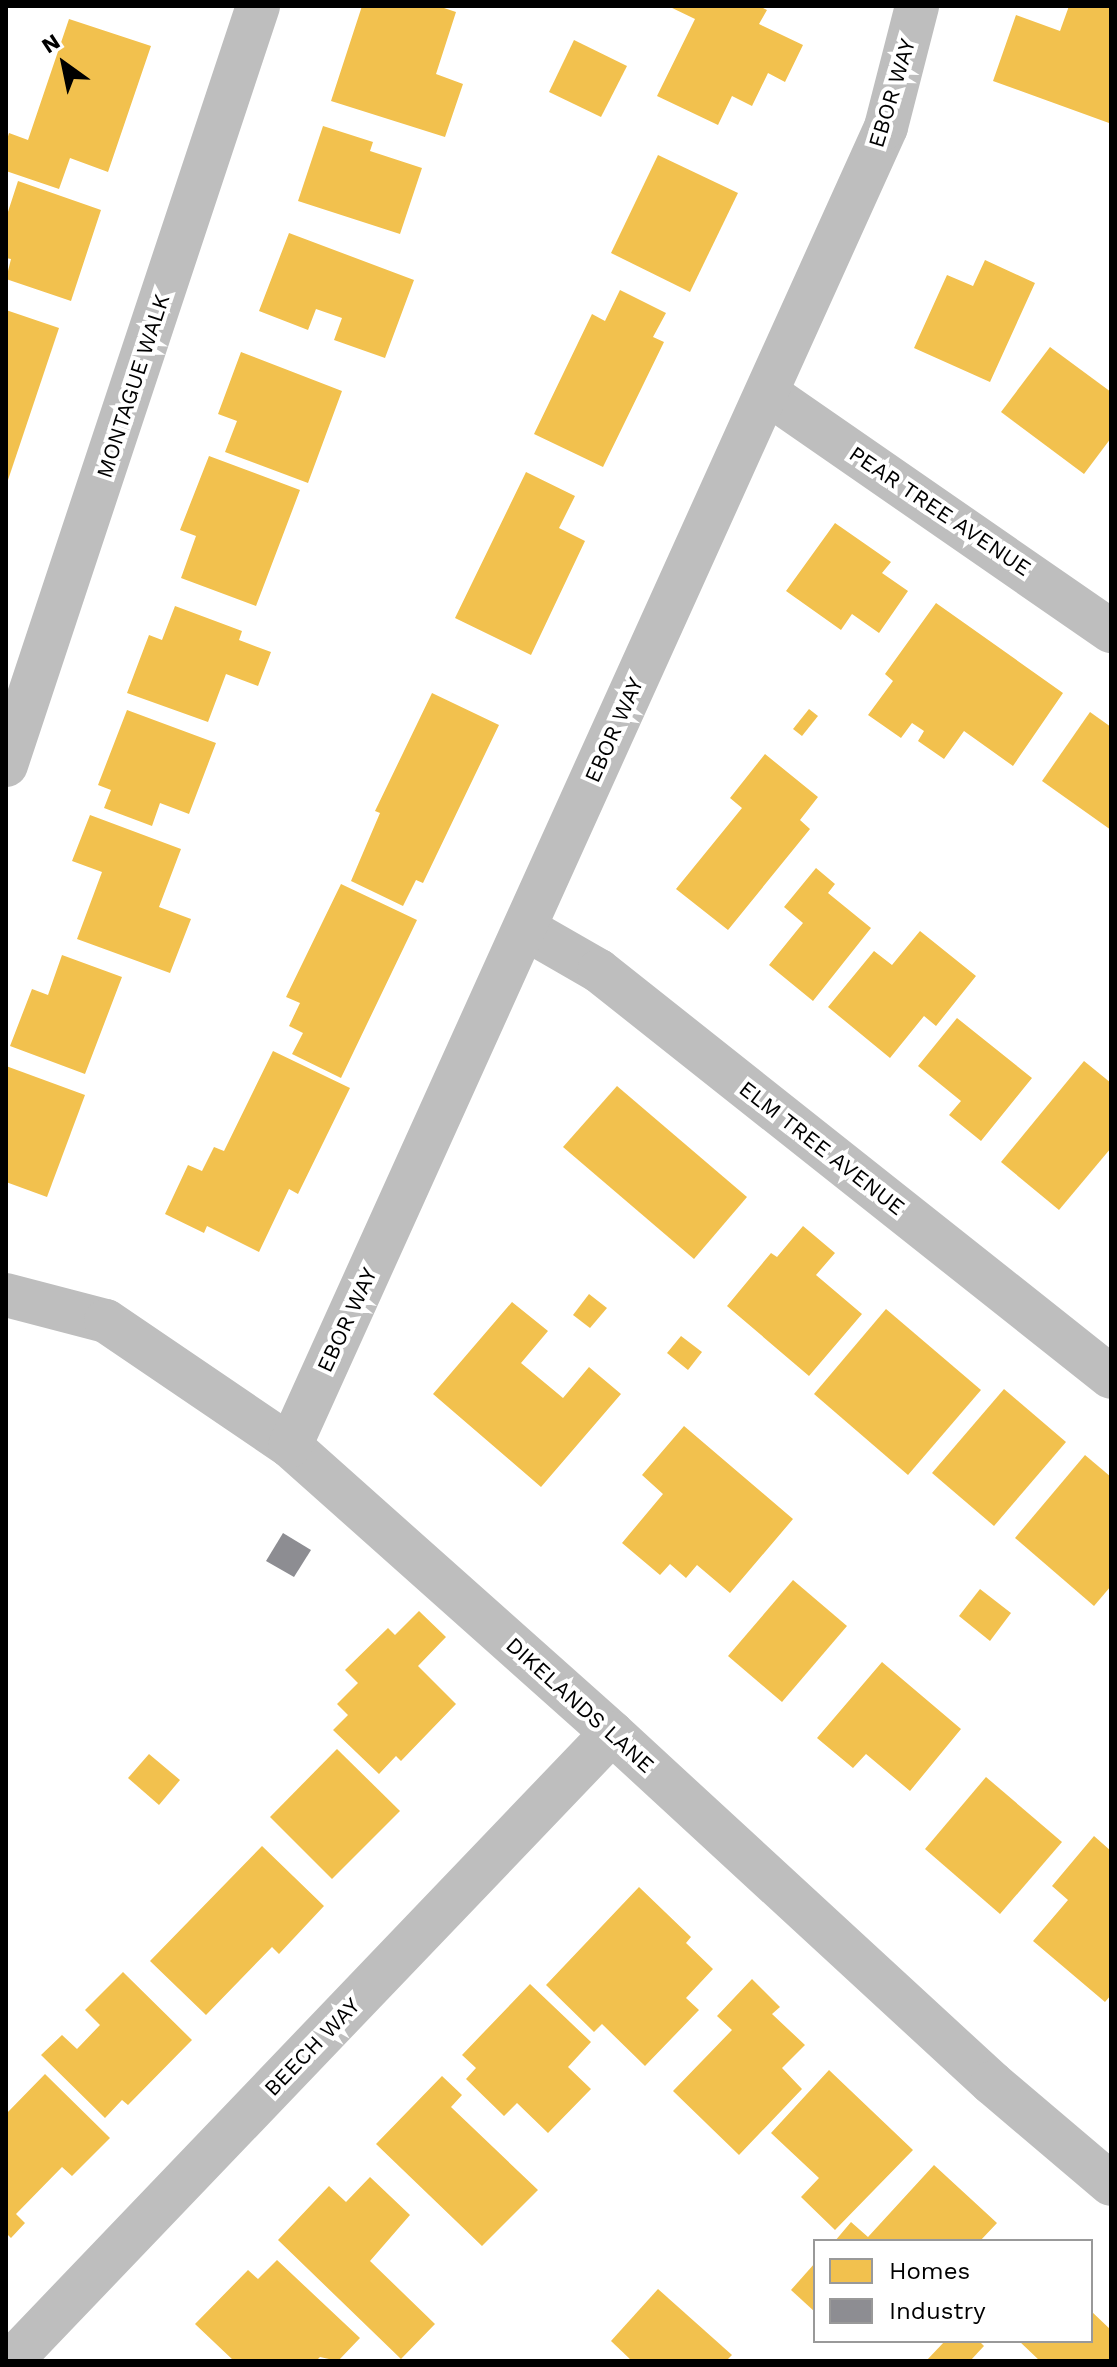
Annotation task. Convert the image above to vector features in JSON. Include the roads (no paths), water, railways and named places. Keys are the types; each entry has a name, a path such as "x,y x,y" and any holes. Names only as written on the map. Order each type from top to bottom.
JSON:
{"street":[{"name":"MONTAGUE WALK","path":"6,765 258,6"},
{"name":"EBOR WAY","path":"290,1446 886,127 917,6"},
{"name":"PEAR TREE AVENUE","path":"767,393 1111,631"},
{"name":"ELM TREE AVENUE","path":"526,929 599,971 1111,1377"},
{"name":"DIKELANDS LANE","path":"6,1295 106,1321 290,1446 612,1733 992,2083 1111,2184"},
{"name":"BEECH WAY","path":"11,2361 612,1733"}]}
